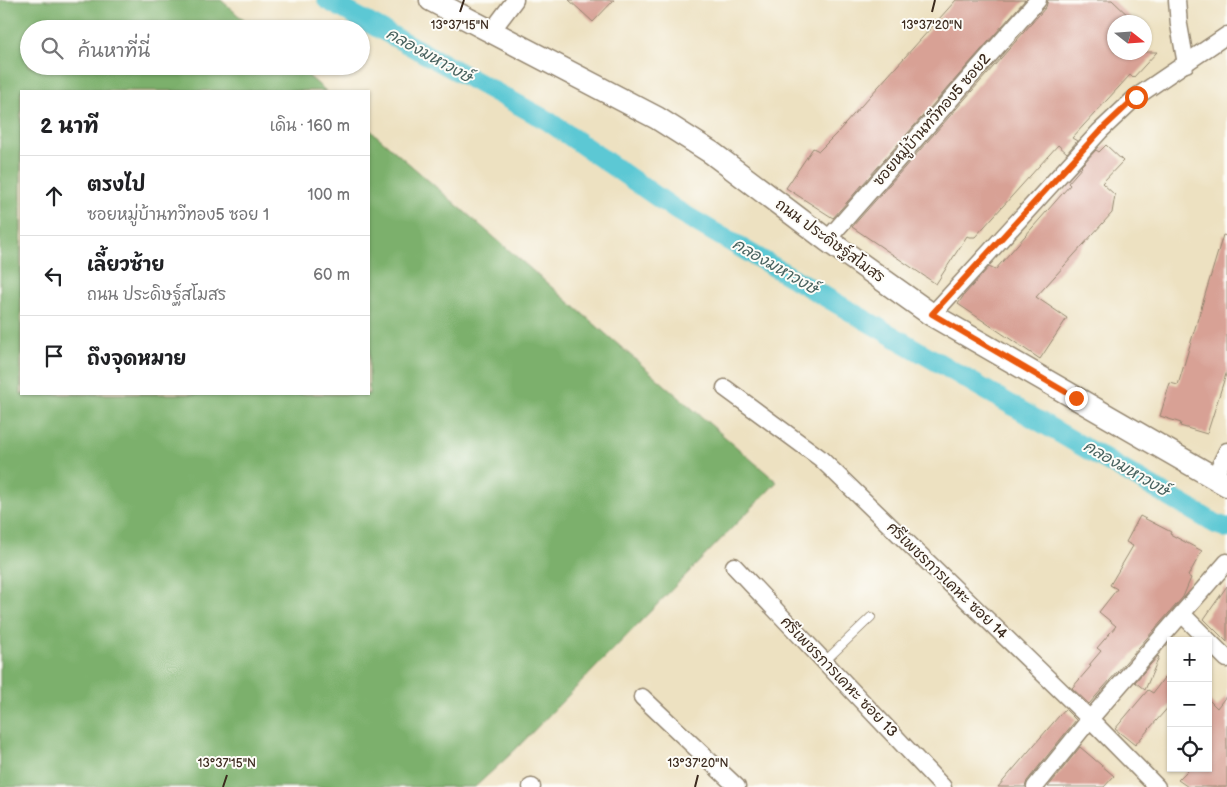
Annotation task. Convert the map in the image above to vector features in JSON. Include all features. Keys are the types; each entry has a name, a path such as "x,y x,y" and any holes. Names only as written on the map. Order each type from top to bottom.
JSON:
{"street":[{"name":"ถนน ประดิษฐ์สโมสร","path":"431,0 658,118 712,153 827,240 932,314 1221,482"},
{"path":"491,32 516,0"},
{"name":"ซอยหมู่บ้านทวีทอง5 ซอย2","path":"827,240 1038,0"},
{"path":"1177,0 1179,25 1186,64"},
{"path":"932,314 1100,131 1136,97 1227,34"},
{"name":"ศรีเพชรการเคหะ ซอย 14","path":"725,388 820,458 1090,719 1157,787"},
{"path":"1221,482 1227,451"},
{"path":"1035,787 1090,719 1227,562"},
{"name":"ศรีเพชรการเคหะ ซอย 13","path":"734,566 943,787"},
{"path":"1182,614 1227,659"},
{"path":"642,697 737,787"}],"lane":[{"path":"824,662 871,617"}],"green space":[{"path":"0,0 221,0 244,20 20,20 20,75 307,75 325,90 20,90 20,395 370,395 370,130 777,482 512,753 475,787 0,787"}],"building":[{"path":"569,0 614,0 593,22"},
{"path":"956,0 1025,0 833,218 786,188 813,148 819,151 836,134"},
{"path":"1048,0 1112,0 1128,15 1107,15 1107,60 1150,60 1133,78 1130,75 1072,138 1077,141 1067,153 1058,145 975,237 967,236 936,284 852,227 1046,7"},
{"path":"1106,145 1123,161 1102,183 1115,195 1112,213 1036,297 1067,318 1040,359 958,304 989,267 995,270 1070,185 1068,183 1081,166 1096,150 1099,152"},
{"path":"1223,235 1227,236 1227,371 1207,434 1180,426 1181,423 1160,416 1170,383 1178,385"},
{"path":"1140,516 1202,551 1188,576 1191,578 1183,597 1089,704 1072,688 1101,651 1097,648 1116,626 1099,612 1117,589 1110,585 1133,546 1126,542"},
{"path":"1227,586 1227,642 1204,619"},
{"path":"1159,657 1145,690 1135,682"},
{"path":"1167,674 1167,709 1135,745 1115,729 1148,690 1153,693"},
{"path":"1227,695 1227,787 1188,787 1178,780 1186,772 1212,772 1212,703 1217,708"},
{"path":"1065,709 1076,720 1027,781 1025,787 998,787"},
{"path":"1080,747 1114,776 1104,787 1048,787"}],"waterway":[{"name":"คลองมหาวงษ์","path":"327,0 364,20"},
{"name":"คลองมหาวงษ์","path":"370,24 548,121 676,210 1216,524 1227,528"}],"route":[{"path":"1076,398 932,314 1100,131 1136,97"}]}
